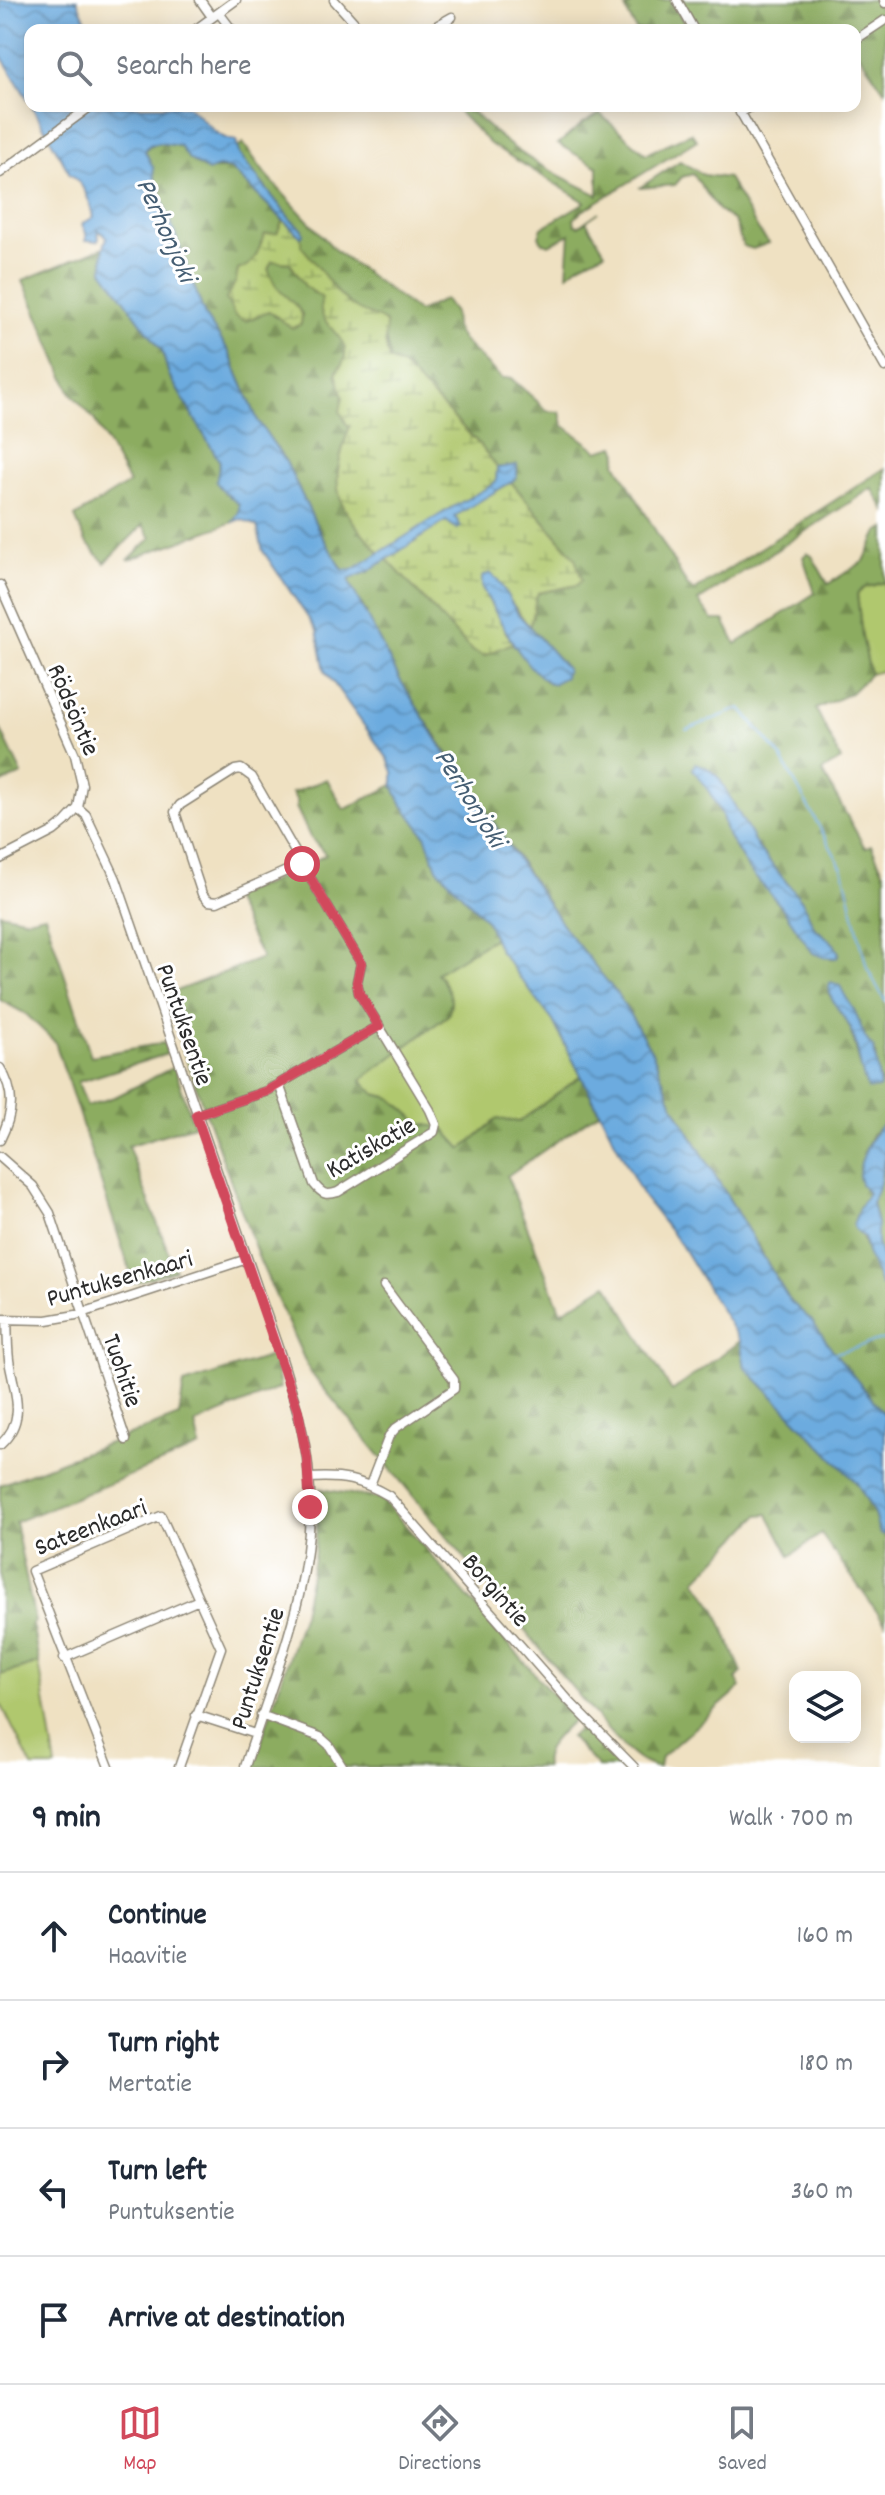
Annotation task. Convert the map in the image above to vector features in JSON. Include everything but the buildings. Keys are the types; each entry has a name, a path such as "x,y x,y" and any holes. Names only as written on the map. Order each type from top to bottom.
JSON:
{"street":[{"path":"200,0 226,24"},
{"path":"203,24 236,0"},
{"path":"334,0 356,24"},
{"path":"677,0 691,24"},
{"path":"440,24 452,17"},
{"path":"861,36 885,20"},
{"path":"0,173 83,112"},
{"path":"740,112 885,367"},
{"name":"Rödsöntie","path":"0,585 75,755 82,785 78,808"},
{"path":"196,1115 279,1084 379,1026 359,993 357,982 361,963 252,777 241,769 235,770 180,805 175,812 202,894 208,901 217,902 302,864"},
{"path":"0,859 54,831 78,808"},
{"name":"Puntuksentie","path":"78,808 86,815 116,879 298,1411 310,1478 308,1540 302,1588 245,1767"},
{"name":"Katiskatie","path":"279,1084 314,1184 321,1193 328,1195 338,1192 434,1132 436,1124 379,1026"},
{"path":"0,1068 8,1082 12,1105 0,1140"},
{"name":"Tuohitie","path":"0,1157 33,1186 57,1230 126,1440"},
{"name":"Puntuksenkaari","path":"4,1319 47,1320 83,1313 247,1259"},
{"path":"370,1485 389,1436 396,1428 454,1389 454,1380 384,1286"},
{"path":"0,1445 15,1425 19,1405 4,1319"},
{"name":"Borgintie","path":"310,1478 338,1476 370,1485 389,1496 569,1701 634,1767"},
{"name":"Sateenkaari","path":"109,1767 32,1571 161,1516 221,1648 179,1767"},
{"path":"64,1658 199,1600"},
{"path":"196,1715 255,1734"},
{"path":"261,1715 320,1737 343,1767"}],"green space":[{"path":"640,0 671,0 685,24 633,24 625,8"},
{"path":"682,0 875,0 885,19 885,92 861,57 861,24 696,24"},
{"path":"459,112 473,112 528,158 598,195 598,167 558,144 583,123 600,114 646,154 691,133 697,140 574,219 575,225 579,226 586,221 605,252 567,275 570,234 549,245 542,242 539,236 542,228 585,202 490,144"},
{"path":"160,143 180,146 189,159 204,169 231,169 283,220 277,234 261,242 254,260 238,270 226,299 246,321 269,311 276,317 301,324 302,314 273,282 268,268 272,261 290,263 305,286 323,298 323,315 345,348 344,360 336,373 343,397 341,411 346,424 350,425 339,466 340,495 353,521 380,553 352,570 343,570 321,535 286,462 258,421 228,350 205,316 146,155 149,146"},
{"path":"243,143 266,175 336,251 419,312 445,299 454,313 455,327 462,340 501,378 511,378 546,411 560,412 563,425 598,451 615,446 618,453 616,463 687,585 694,591 885,468 885,510 872,488 698,601 713,620 724,620 736,644 815,593 803,557 807,553 812,556 828,584 864,561 878,532 885,528 885,582 864,588 857,594 870,674 851,693 816,709 841,760 822,771 865,848 871,845 885,875 885,1123 872,1134 859,1170 868,1193 857,1217 875,1272 881,1286 885,1286 885,1415 859,1388 815,1328 790,1301 673,1105 652,1052 618,995 566,930 424,718 399,678 349,582 349,579 369,571 386,558 472,651 485,655 512,643 544,680 552,684 567,669 529,626 538,593 577,585 567,548 511,482 517,476 517,465 497,468 480,445 403,366 390,360 385,336 338,293 300,246 302,229 291,220 237,149","holes":["693,769 719,778 758,848 802,901 814,927 834,944 833,959 813,953 781,906 749,870 726,832 722,815 710,793","840,985 866,1041 876,1054 876,1069 881,1083 861,1068 850,1027 829,994"]},
{"path":"680,161 704,175 728,178 769,243 753,249 743,246 734,221 719,211 693,174 682,177 675,185 639,188"},
{"path":"283,220 301,237 301,246 341,296 357,309 386,323 385,342 389,360 403,366 480,445 497,468 496,481 492,485 380,553 353,521 340,496 339,467 350,426 340,411 343,397 336,373 344,360 345,348 322,315 322,298 305,286 290,263 272,261 268,269 272,278 302,314 301,324 292,328 269,311 245,321 235,316 226,299 238,270 253,260 265,234 277,233"},
{"path":"104,247 103,270 162,351 169,375 220,462 229,494 239,504 239,512 233,522 128,560 151,538 143,525 105,563 86,542 75,517 129,483 94,419 71,393 23,280"},
{"path":"511,482 575,558 582,580 577,585 538,593 529,626 490,573 482,588 512,643 484,656 472,651 386,558"},
{"path":"885,582 885,670 870,674 857,594 864,588"},
{"path":"0,728 22,774 0,784"},
{"path":"327,779 344,810 393,785 400,801 425,835 437,868 487,921 494,938 437,973 451,997 448,1015 361,1080 375,1094 391,1098 421,1124 443,1128 462,1149 497,1119 519,1122 581,1076 599,1112 507,1176 561,1312 607,1284 672,1391 740,1341 745,1367 857,1483 873,1511 880,1533 885,1535 885,1623 821,1534 790,1556 768,1514 759,1515 696,1580 715,1608 742,1672 736,1679 741,1687 661,1757 659,1767 640,1760 613,1736 310,1372 260,1261 179,1040 168,994 262,958 232,897 265,885 326,855 310,837 292,793"},
{"path":"0,913 27,919 45,915 91,1056 164,1043 167,1054 78,1082 87,1106 117,1096 174,1067 194,1125 128,1146 175,1270 134,1283 55,1042 26,1014 0,1000"},
{"path":"494,938 499,950 553,1021 581,1076 519,1122 497,1119 462,1149 443,1129 421,1124 391,1098 375,1094 360,1079 448,1015 436,973"},
{"path":"885,1153 885,1268 877,1243 872,1202 880,1183"},
{"path":"274,1355 280,1388 195,1424 200,1447 15,1522 35,1622 32,1623 39,1663 0,1675 0,1485 179,1416 184,1384"},
{"path":"320,1489 382,1499 574,1719 549,1746 545,1767 253,1767 303,1613 314,1559"},
{"path":"39,1663 56,1767 32,1767 0,1702 0,1675"},
{"path":"581,1727 620,1767 598,1767 570,1737"}],"water":[{"path":"0,0 77,0 85,19 91,24 24,24 24,93 0,54"},
{"name":"Perhonjoki","path":"35,112 195,112 222,137 236,140 239,154 291,220 302,229 301,237 231,169 218,167 208,171 189,159 180,146 160,143 149,145 145,151 205,316 228,350 258,421 286,462 321,535 343,570 352,570 492,485 496,481 497,468 517,465 517,477 511,482 455,516 461,527 457,529 446,521 349,582 399,678 447,756 566,930 618,995 652,1052 673,1105 790,1301 811,1320 885,1415 885,1535 880,1534 873,1511 857,1483 745,1367 740,1341 681,1245 644,1198 553,1021 499,950 487,921 437,868 425,835 400,801 388,759 325,671 317,631 263,551 257,526 241,519 233,522 239,512 239,504 216,482 220,462 169,375 162,351 103,270 107,237 98,230 97,241 86,240 82,224 94,217 83,187 70,174"},
{"path":"490,573 498,580 518,614 567,669 565,677 552,684 541,677 521,655 482,588 482,577"},
{"path":"695,763 706,767 719,778 758,848 802,901 814,927 834,944 839,953 837,958 813,953 781,906 749,870 726,832 722,815 710,793 693,769"},
{"path":"830,982 840,985 865,1037 874,1048 880,1088 868,1089 853,1035 832,1000"},
{"path":"885,1123 885,1153 880,1183 872,1202 877,1243 885,1268 885,1286 881,1286 867,1253 864,1237 853,1225 868,1193 860,1180 861,1162 872,1139"}],"waterway":[{"path":"686,730 741,708 781,757 843,870 867,968 885,1001"},
{"path":"835,1353 885,1339"}],"route":[{"path":"302,864 361,963 357,982 359,993 379,1026 267,1091 196,1115 298,1411 310,1478 310,1507"}]}
